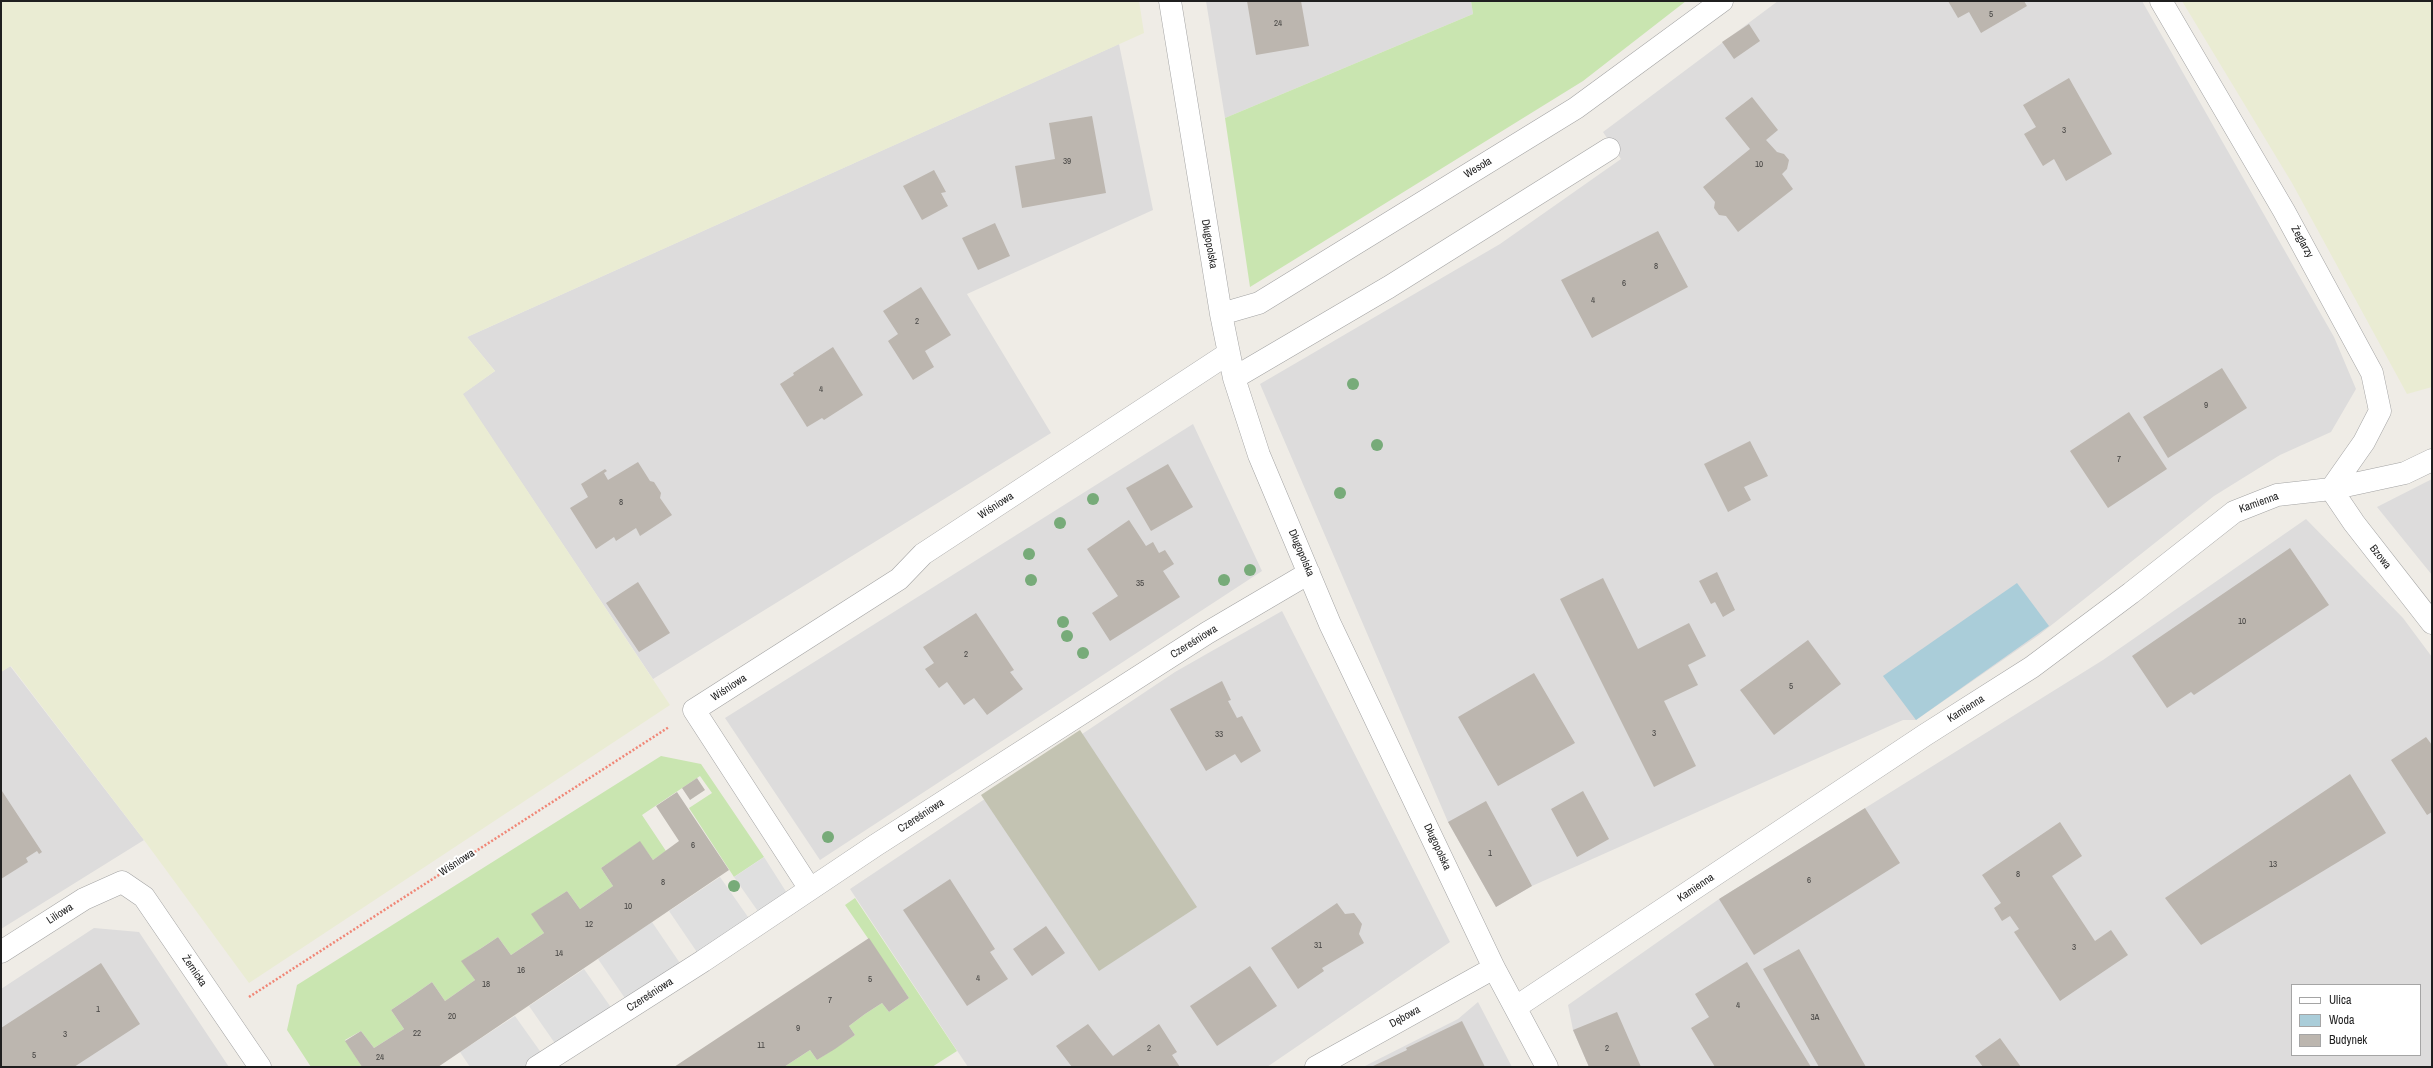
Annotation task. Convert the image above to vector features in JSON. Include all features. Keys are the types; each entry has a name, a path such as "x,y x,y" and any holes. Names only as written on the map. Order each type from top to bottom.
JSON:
{"street":[{"name":"Długopolska","path":"1170,1 1221,314 1234,378 1259,455 1333,631 1494,968 1547,1067"},
{"name":"Wesoła","path":"1221,314 1259,303 1576,108 1722,1"},
{"name":"Żeglarzy","path":"2161,1 2284,211 2372,373 2380,411 2364,442 2331,489"},
{"path":"1234,378 1389,287 1609,148"},
{"name":"Wiśniowa","path":"694,710 899,579 923,554 1229,353"},
{"name":"Kamienna","path":"1516,1007 1925,735 2032,667 2131,593 2234,512 2278,494 2331,489 2405,473 2432,460"},
{"name":"Bzowa","path":"2331,489 2354,523 2432,623"},
{"name":"Czereśniowa","path":"538,1067 703,961 810,889 1207,633 1309,573"},
{"path":"694,710 810,889"},
{"name":"Żernicka","path":"122,882 144,897 260,1067"},
{"name":"Liliowa","path":"1,952 84,899 122,882"},
{"name":"Dębowa","path":"1316,1067 1494,968"}],"path":[{"name":"Wiśniowa","path":"223,1014 694,710"}],"shaded area":[{"path":"1,1 1139,1 1144,33 467,337 495,371 463,394 670,705 249,983 144,840 11,666 1,672"},
{"path":"1206,1 1471,1 1473,14 1225,118"},
{"path":"1778,1 2142,1 2334,337 2356,389 2331,432 2280,455 2214,496 2039,635 1916,720 1903,720 1532,886 1496,907 1448,822 1260,384 1500,244 1621,159 1603,132"},
{"path":"2182,1 2432,1 2432,387 2407,394 2292,183"},
{"path":"1119,44 1153,210 967,294 1051,433 653,679 462,394 495,371 467,337"},
{"path":"1193,424 1262,571 820,860 725,718"},
{"path":"2432,479 2432,575 2377,507"},
{"path":"2306,519 2403,618 2432,657 2432,1067 1589,1067 1573,1030 1568,1005 1719,899 2103,660"},
{"path":"1282,611 1450,942 1267,1067 968,1067 850,889 1175,672"},
{"path":"10,666 144,840 1,929 1,672"},
{"path":"1080,730 1197,907 1099,971 981,795"},
{"path":"764,857 792,901 764,920 734,877"},
{"path":"720,877 755,927 703,961 669,911"},
{"path":"652,922 686,972 631,1007 598,959"},
{"path":"94,928 139,932 229,1067 1,1067 1,989"},
{"path":"584,969 617,1016 561,1052 529,1006"},
{"path":"1478,1002 1512,1067 1363,1067 1458,1019"},
{"path":"515,1016 547,1061 537,1067 470,1067 460,1052"}],"green space":[{"path":"1471,1 1686,1 1583,81 1250,287 1225,118 1473,14"},
{"path":"661,756 701,764 764,857 734,877 689,808 712,793 700,776 642,815 666,851 653,860 640,842 601,868 613,886 580,909 567,891 532,914 544,933 511,955 498,937 462,961 475,980 445,1001 432,982 391,1010 404,1029 374,1048 361,1031 345,1040 362,1067 311,1067 287,1030 297,985"},
{"path":"855,898 957,1051 932,1067 784,1067 810,1050 817,1060 855,1035 849,1026 865,1014 882,1003 889,1012 909,998 845,905"}],"water":[{"path":"2017,583 2049,626 1916,720 1883,676"}],"building":[{"path":"1247,1 1301,1 1309,46 1256,55"},
{"path":"1948,1 2024,1 2027,6 1981,33 1969,12 1958,18"},
{"path":"1749,24 1760,41 1734,59 1722,42"},
{"path":"2069,78 2112,154 2066,181 2054,159 2043,166 2024,134 2036,127 2023,105"},
{"path":"1752,97 1778,130 1766,140 1777,152 1784,154 1789,160 1787,169 1782,174 1793,189 1738,232 1726,216 1719,215 1714,208 1715,202 1703,187 1750,149 1725,118"},
{"path":"1092,116 1106,193 1022,208 1015,166 1055,159 1049,123"},
{"path":"934,170 946,192 941,193 948,206 922,220 903,186"},
{"path":"995,223 1010,256 978,270 962,238"},
{"path":"1658,231 1688,287 1592,338 1561,280"},
{"path":"921,287 951,335 925,351 934,367 913,380 888,341 898,334 883,311"},
{"path":"833,347 863,395 824,420 822,418 807,427 780,384 794,375 793,373"},
{"path":"2222,368 2247,408 2168,458 2143,417"},
{"path":"2129,412 2167,469 2108,508 2070,451"},
{"path":"1750,441 1768,476 1744,487 1751,500 1728,512 1704,464"},
{"path":"638,462 650,481 654,482 661,493 660,498 672,515 640,536 636,528 616,541 614,537 596,549 570,508 588,497 581,484 605,469 607,471 604,473 608,480"},
{"path":"1168,464 1193,507 1151,531 1126,488"},
{"path":"1129,520 1146,546 1153,542 1159,553 1165,550 1174,564 1163,571 1180,597 1110,641 1092,613 1118,596 1087,549"},
{"path":"2290,548 2329,605 2194,695 2191,692 2167,708 2132,656"},
{"path":"1717,572 1735,610 1723,617 1715,602 1711,604 1699,581"},
{"path":"1603,578 1638,649 1689,623 1706,656 1688,665 1698,685 1664,701 1696,766 1654,787 1560,599"},
{"path":"638,582 670,633 639,652 606,603"},
{"path":"976,613 1014,670 1010,672 1023,689 987,715 974,698 964,705 947,682 939,688 925,669 934,663 923,647"},
{"path":"1808,640 1841,684 1774,735 1740,690"},
{"path":"1534,673 1575,743 1498,786 1458,717"},
{"path":"1222,681 1231,700 1228,701 1237,718 1242,716 1261,751 1241,763 1235,754 1206,771 1170,709"},
{"path":"2426,737 2432,745 2432,812 2427,815 2391,760"},
{"path":"2350,774 2386,833 2201,945 2165,898"},
{"path":"697,778 705,790 690,800 682,788"},
{"path":"2,791 42,852 39,854 37,851 26,858 28,862 1,879"},
{"path":"1583,791 1609,839 1577,857 1551,809"},
{"path":"677,792 729,870 438,1067 362,1067 345,1041 361,1031 374,1048 404,1029 391,1010 432,982 445,1001 475,980 461,961 498,937 511,955 544,933 531,914 567,891 580,909 613,886 601,868 640,841 653,860 679,841 656,806"},
{"path":"1486,801 1532,886 1496,907 1448,822"},
{"path":"1865,808 1900,863 1754,955 1719,899"},
{"path":"2060,822 2082,856 2052,876 2095,941 2111,930 2128,955 2060,1001 2014,932 2019,929 2010,916 2002,921 1994,908 2001,903 1982,875"},
{"path":"950,879 995,949 990,952 1008,979 967,1006 903,910"},
{"path":"1337,903 1345,914 1354,913 1362,924 1359,934 1364,943 1322,968 1324,971 1298,989 1271,948"},
{"path":"1046,926 1065,953 1032,976 1013,949"},
{"path":"869,938 909,998 889,1012 882,1003 865,1014 849,1026 855,1035 835,1049 817,1060 810,1050 784,1067 674,1067"},
{"path":"1799,949 1866,1067 1819,1067 1763,969"},
{"path":"1747,962 1811,1067 1715,1067 1691,1028 1709,1017 1695,994"},
{"path":"101,963 140,1024 74,1067 1,1067 1,1028"},
{"path":"1250,966 1277,1006 1217,1046 1190,1006"},
{"path":"1617,1012 1641,1067 1589,1067 1573,1030"},
{"path":"1462,1021 1485,1067 1371,1067 1407,1050 1406,1048"},
{"path":"1088,1024 1113,1056 1159,1024 1177,1052 1172,1055 1180,1067 1072,1067 1056,1046"},
{"path":"2000,1038 2021,1067 1983,1067 1975,1056"}]}
